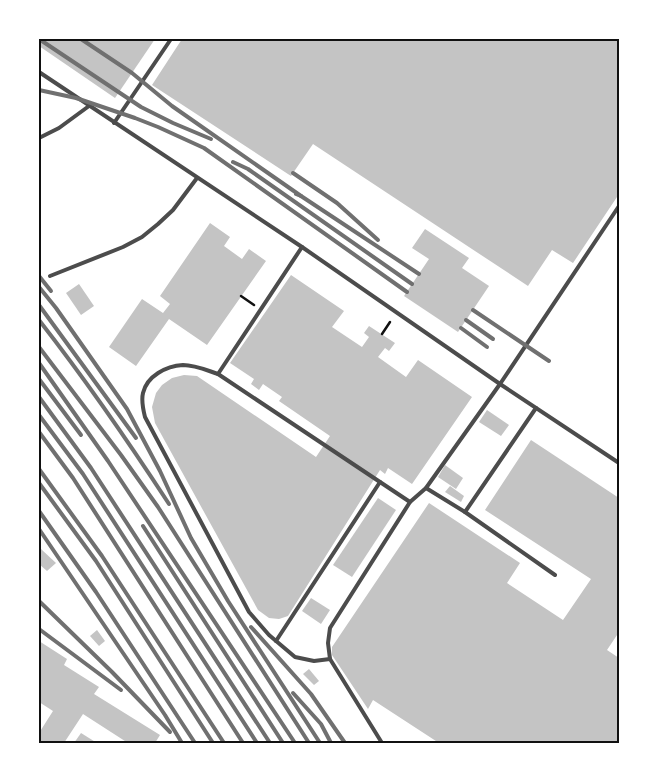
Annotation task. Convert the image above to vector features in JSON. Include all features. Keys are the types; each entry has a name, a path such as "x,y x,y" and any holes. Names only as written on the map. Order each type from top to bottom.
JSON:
{"lane":[{"path":"114,122 170,39"},
{"path":"39,72 302,247 500,384 619,463"},
{"path":"39,138 59,128 89,106"},
{"path":"50,276 123,247 142,237 173,210 197,178"},
{"path":"382,743 330,659 328,643 330,628 410,502 426,488 500,384 619,206"},
{"path":"218,374 302,247"},
{"path":"330,659 314,661 295,657 276,641 249,612 145,417 142,395 145,387 159,372 182,365 194,366 218,374 410,502"},
{"path":"465,512 536,408"},
{"path":"276,641 380,482"},
{"path":"426,488 465,512 555,574"}],"path":[{"path":"241,296 260,310"},
{"path":"382,334 390,322"}],"building":[{"path":"39,39 155,39 115,98 39,46"},
{"path":"182,39 619,39 619,194 573,263 552,250 528,286 313,144 291,176 152,85"},
{"path":"210,223 230,237 224,246 242,259 249,249 266,261 207,345 169,319 136,366 109,347 142,299 163,313 170,304 160,296"},
{"path":"425,229 469,258 462,268 489,286 458,332 404,296 429,259 412,248"},
{"path":"291,275 344,311 332,327 362,347 369,337 364,333 369,326 395,343 389,351 385,348 378,357 406,377 418,360 472,397 412,484 388,468 385,474 380,470 288,616 279,619 269,618 258,610 155,423 152,407 156,393 162,385 172,378 184,375 197,376 316,457 330,436 279,401 282,397 263,384 259,390 251,384 254,379 230,363"},
{"path":"79,284 94,306 81,315 66,293"},
{"path":"487,410 509,425 501,436 479,422"},
{"path":"531,440 619,498 619,632 607,650 619,658 619,743 439,743 373,700 368,709 332,655 332,647 429,503 520,563 507,583 563,620 591,579 485,510"},
{"path":"445,465 463,478 456,489 438,477"},
{"path":"450,486 464,496 461,502 445,492"},
{"path":"378,498 396,510 352,577 333,565"},
{"path":"41,549 56,563 47,571 39,564 39,551"},
{"path":"311,598 330,610 321,624 302,611"},
{"path":"97,630 105,641 99,646 90,636"},
{"path":"39,641 67,659 64,665 99,687 94,694 160,735 155,743 128,743 83,714 64,743 39,743 39,733 53,711 39,702"},
{"path":"309,669 319,681 314,685 303,674"},
{"path":"81,733 97,743 74,743"}],"railway":[{"path":"39,39 141,107 211,139"},
{"path":"81,39 132,73 172,106 301,196"},
{"path":"39,90 76,98 135,118 204,148 407,292"},
{"path":"233,162 248,169 412,284"},
{"path":"293,173 337,203 378,240"},
{"path":"296,194 419,274"},
{"path":"39,276 51,291"},
{"path":"39,287 56,308 127,409 160,471 191,538 228,601 320,743"},
{"path":"39,305 136,438"},
{"path":"473,310 549,361"},
{"path":"39,320 106,410 169,504"},
{"path":"466,320 493,339"},
{"path":"461,328 487,347"},
{"path":"39,347 158,507 309,743"},
{"path":"39,363 108,461 295,743"},
{"path":"39,379 81,435"},
{"path":"39,397 91,468 270,743"},
{"path":"39,415 83,474 257,743"},
{"path":"39,432 73,478 243,743"},
{"path":"39,469 102,556 224,743"},
{"path":"39,483 96,561 213,743"},
{"path":"39,511 96,592 195,743"},
{"path":"143,526 283,743"},
{"path":"39,529 182,743"},
{"path":"39,601 170,732"},
{"path":"251,627 311,694 345,743"},
{"path":"39,629 121,690"},
{"path":"293,693 321,724 331,743"}]}
